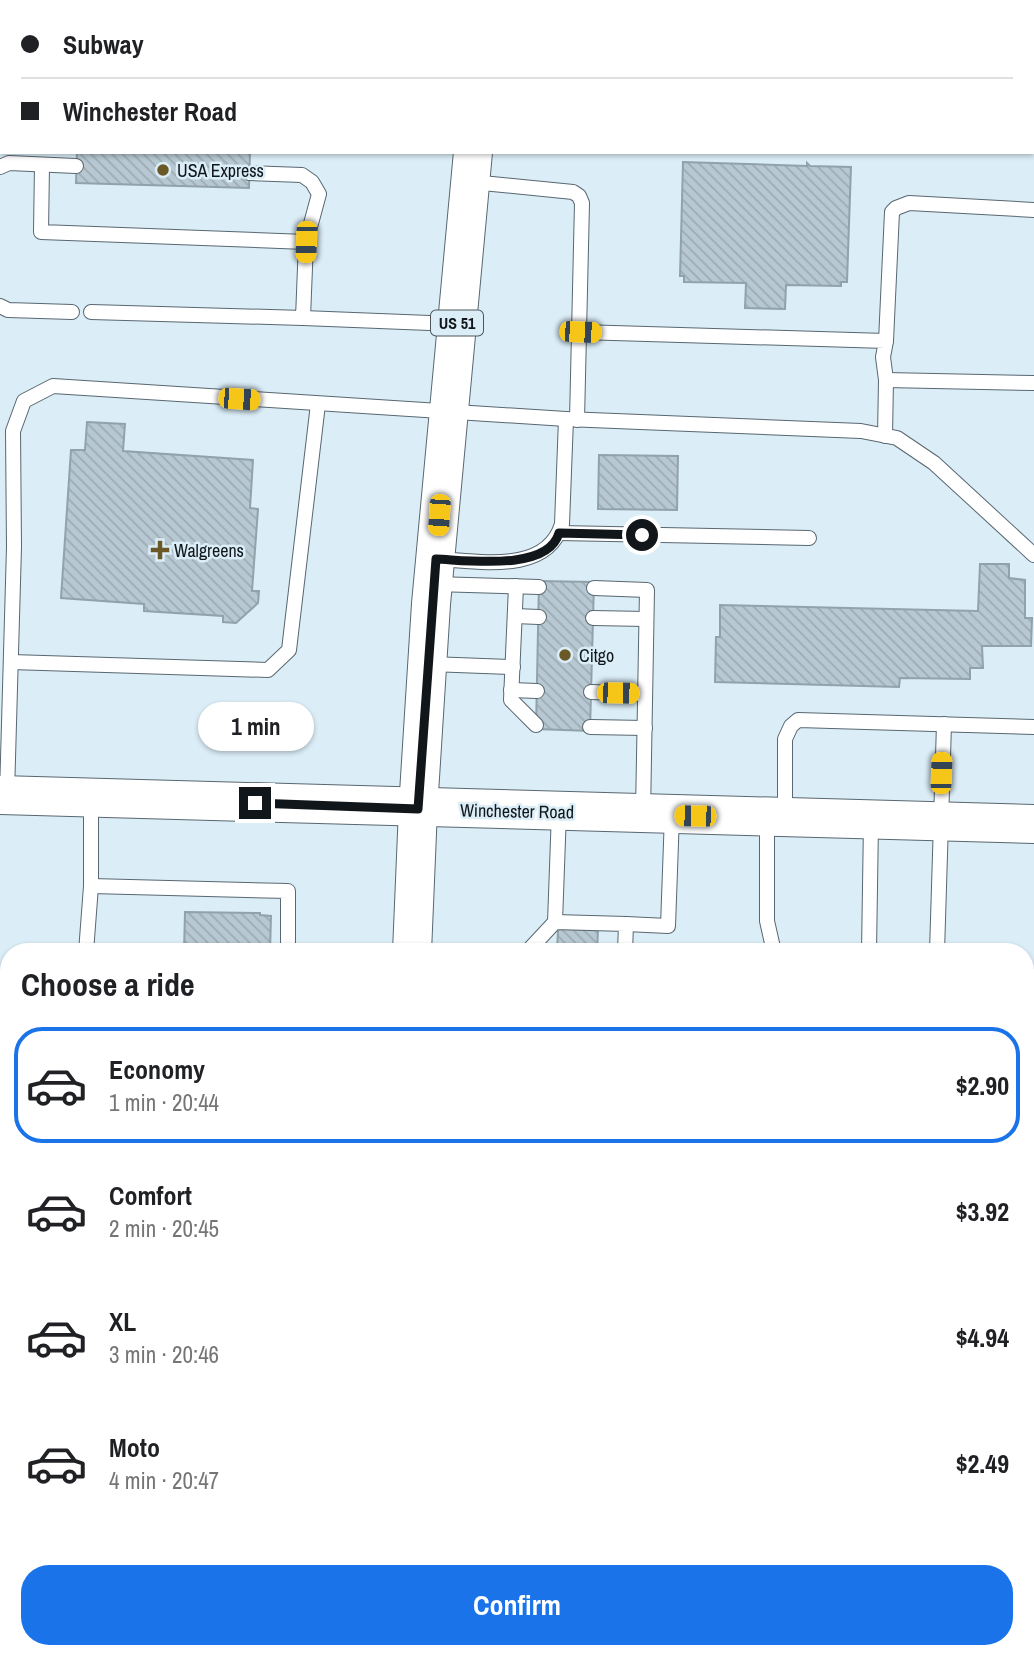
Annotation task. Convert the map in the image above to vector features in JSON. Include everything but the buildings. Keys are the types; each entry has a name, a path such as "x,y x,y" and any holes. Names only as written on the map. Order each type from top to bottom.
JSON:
{"main road":[{"name":"US 51","path":"412,943 427,663 471,167"},
{"name":"Winchester Road","path":"4,795 418,809 1034,824"}],"lane":[{"path":"0,167 9,163 76,166"},
{"path":"42,165 41,232 306,242"},
{"path":"435,571 519,561 544,550 558,538 562,524 580,332 582,203 579,196 573,192 471,167"},
{"path":"249,173 302,175 312,182 319,194 306,242 303,318"},
{"path":"885,436 886,380 883,357 892,212 909,203 1034,210"},
{"path":"0,306 8,310 72,312"},
{"path":"91,312 457,324"},
{"path":"580,332 886,341"},
{"path":"886,380 1034,383"},
{"path":"4,795 11,662 13,431 24,401 54,386 449,413 861,431 897,438 934,463 1034,555"},
{"path":"11,662 268,670 289,650 318,404"},
{"path":"559,533 809,538"},
{"path":"435,571 516,586 539,587"},
{"path":"516,586 511,700 536,725"},
{"path":"555,922 668,926 658,815 645,729 647,590 594,588"},
{"path":"515,616 539,617"},
{"path":"593,618 646,619"},
{"path":"427,663 513,667"},
{"path":"511,690 537,691"},
{"path":"591,692 645,694"},
{"path":"772,943 767,921 785,739 791,726 798,720 1034,727"},
{"path":"937,943 944,724"},
{"path":"590,727 645,729"},
{"path":"87,943 91,886 91,798"},
{"path":"535,943 555,922 559,812"},
{"path":"869,943 871,820"},
{"path":"91,886 288,891 288,943"},
{"path":"625,943 626,924"}],"place":[{"name":"USA Express","path":"163,170"},
{"name":"Walgreens","path":"160,550"},
{"name":"Citgo","path":"565,655"}],"route":[{"path":"255,803 418,809 436,559 519,561 544,550 558,538 559,533 642,535"}]}
